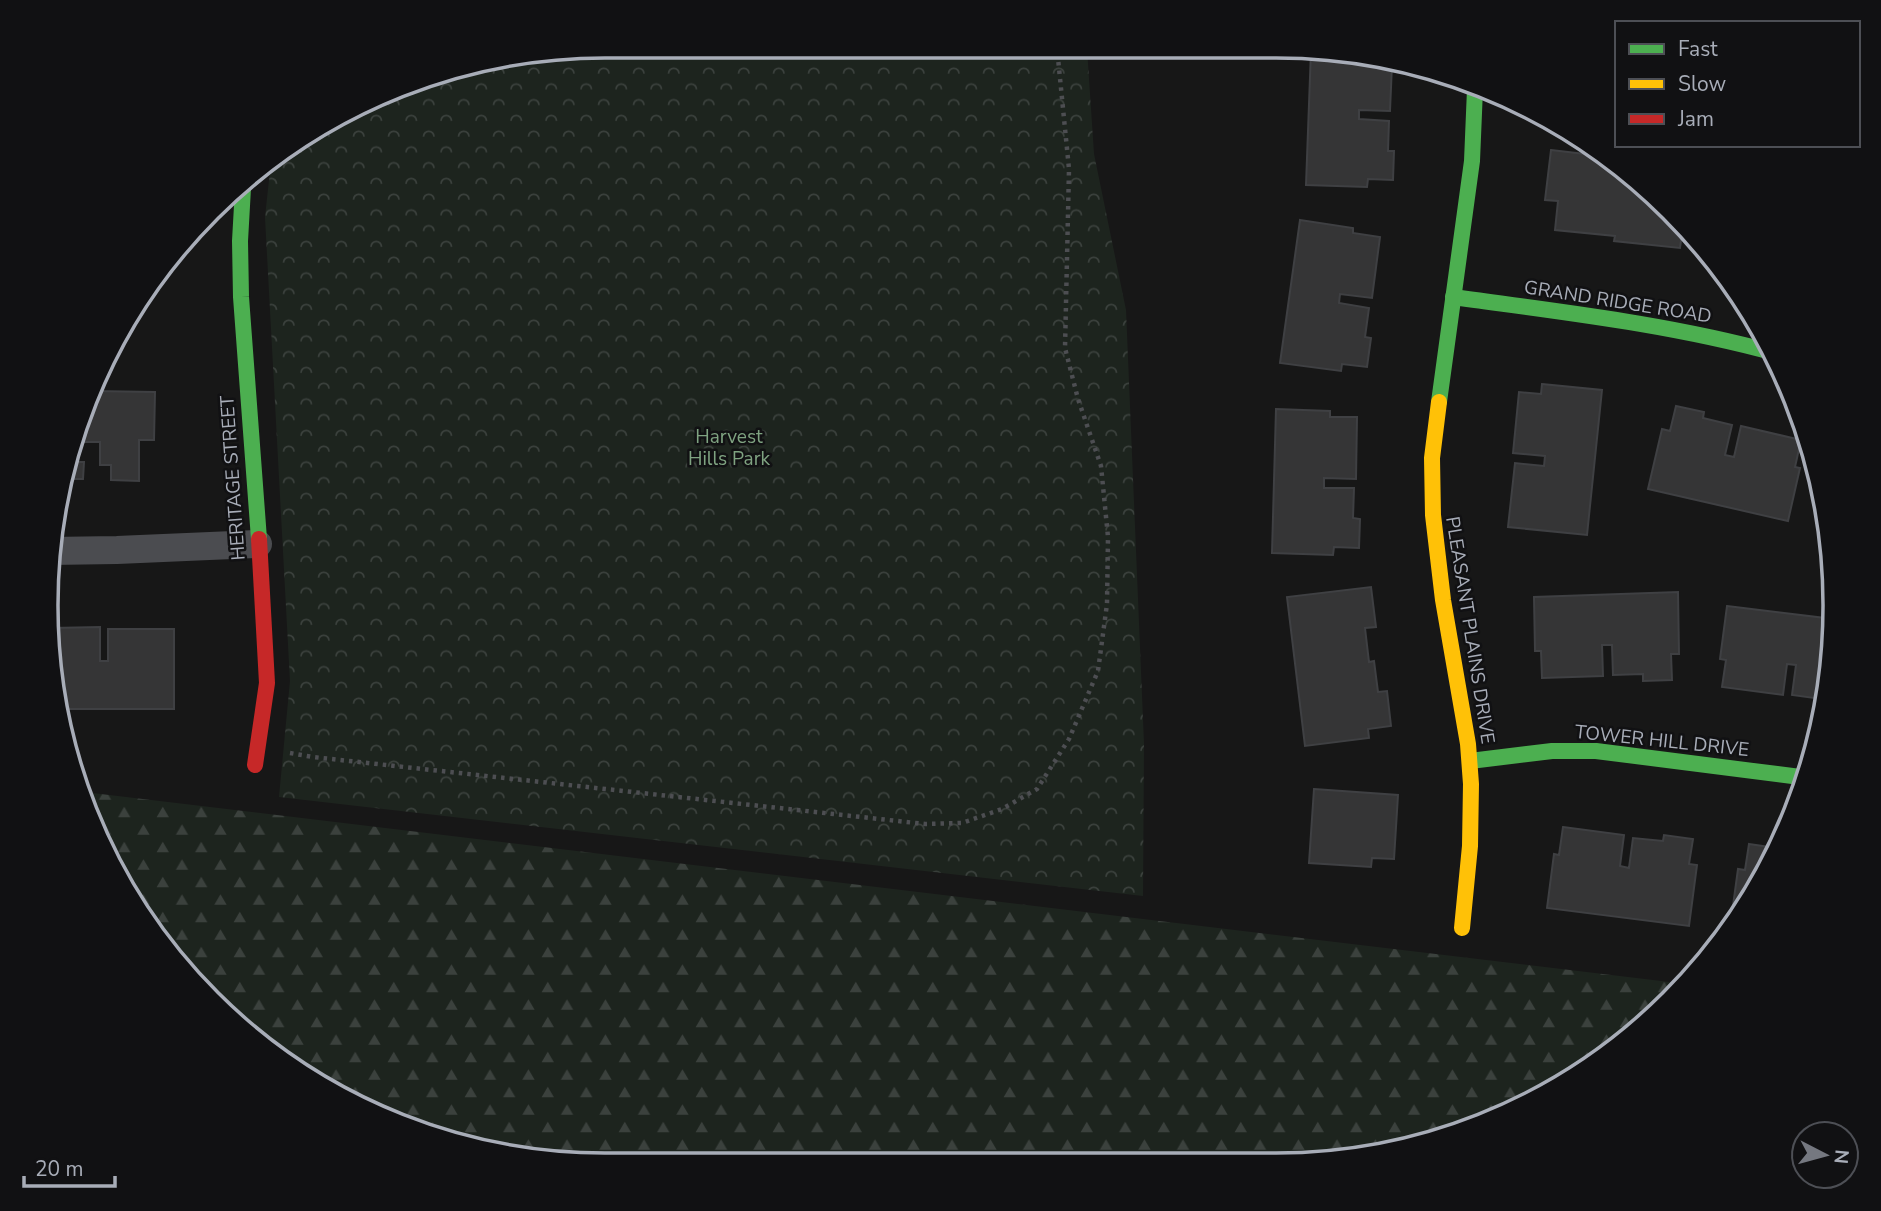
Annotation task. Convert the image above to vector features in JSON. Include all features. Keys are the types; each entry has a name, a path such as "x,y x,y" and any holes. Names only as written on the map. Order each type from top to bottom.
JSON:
{"street":[{"name":"PLEASANT PLAINS DRIVE","path":"1462,928 1471,855 1470,761 1436,556 1431,497 1432,458 1472,161 1475,95"},
{"name":"HERITAGE STREET","path":"243,195 241,297 267,683 255,765"},
{"name":"GRAND RIDGE ROAD","path":"1453,297 1641,323 1759,349"},
{"path":"61,551 258,544"},
{"name":"TOWER HILL DRIVE","path":"1470,761 1552,751 1596,751 1796,776"}],"path":[{"path":"259,748 313,757 925,824 962,824 1002,809 1037,789 1069,739 1098,671 1107,604 1108,537 1101,466 1078,399 1065,348 1069,169 1058,58"}],"green space":[{"name":"Harvest Hills Park","path":"606,58 1088,58 1094,154 1126,310 1144,744 1143,896 279,797 290,681 265,217 270,173 301,150 363,114 396,99 464,76 499,68 534,62"},
{"path":"91,793 1673,982 1609,1040 1580,1061 1518,1097 1485,1112 1417,1135 1347,1149 1276,1153 606,1153 534,1149 464,1135 396,1112 332,1080 272,1040 218,993 171,939 150,910 114,848"}],"building":[{"path":"1311,59 1392,70 1390,111 1359,110 1359,119 1389,121 1388,151 1394,151 1393,180 1368,179 1367,187 1306,185"},
{"path":"1551,150 1586,154 1663,218 1681,238 1680,248 1614,241 1615,236 1555,230 1558,201 1545,200"},
{"path":"1300,220 1353,228 1353,233 1380,237 1372,298 1340,294 1339,303 1369,308 1365,337 1371,338 1367,367 1342,364 1341,371 1280,363"},
{"path":"1542,384 1602,390 1587,535 1508,527 1515,463 1544,466 1545,456 1513,453 1519,392 1541,394"},
{"path":"101,391 155,392 154,440 139,440 139,481 111,480 111,465 100,465 100,442 83,442"},
{"path":"1676,406 1704,412 1703,418 1732,425 1725,455 1734,457 1741,426 1797,439 1800,447 1795,467 1800,468 1788,521 1648,489 1662,429 1670,431"},
{"path":"1276,409 1330,411 1330,417 1357,417 1356,479 1324,478 1324,488 1354,488 1353,518 1360,519 1359,548 1334,547 1333,555 1272,553"},
{"path":"77,462 84,462 83,479 73,479"},
{"path":"1371,587 1376,627 1365,628 1369,662 1374,661 1378,692 1387,691 1391,726 1368,729 1369,738 1305,746 1287,597"},
{"path":"1678,592 1679,654 1671,654 1672,680 1643,681 1643,674 1613,675 1612,645 1602,645 1603,676 1542,678 1541,651 1535,651 1534,597"},
{"path":"1727,606 1823,618 1815,698 1792,695 1796,665 1787,664 1783,695 1722,687 1726,660 1720,659"},
{"path":"100,627 100,661 108,661 108,629 174,629 174,709 67,709 59,628"},
{"path":"1314,789 1398,795 1394,859 1372,858 1371,867 1309,863"},
{"path":"1563,827 1624,835 1620,866 1629,868 1633,838 1663,841 1664,835 1693,839 1689,864 1697,865 1689,926 1547,908 1554,854 1559,855"},
{"path":"1749,844 1768,847 1733,907 1738,869 1745,870"}],"traffic: fast":[{"path":"1439,402 1472,161 1475,95"},
{"path":"243,195 241,297 259,539"},
{"path":"1453,297 1655,326 1759,349"},
{"path":"1470,761 1552,751 1596,751 1796,776"}],"traffic: slow":[{"path":"1439,402 1432,458 1433,515 1443,600 1468,744 1471,784 1470,846 1462,928"}],"traffic: jam":[{"path":"255,765 267,683 259,539"}]}
